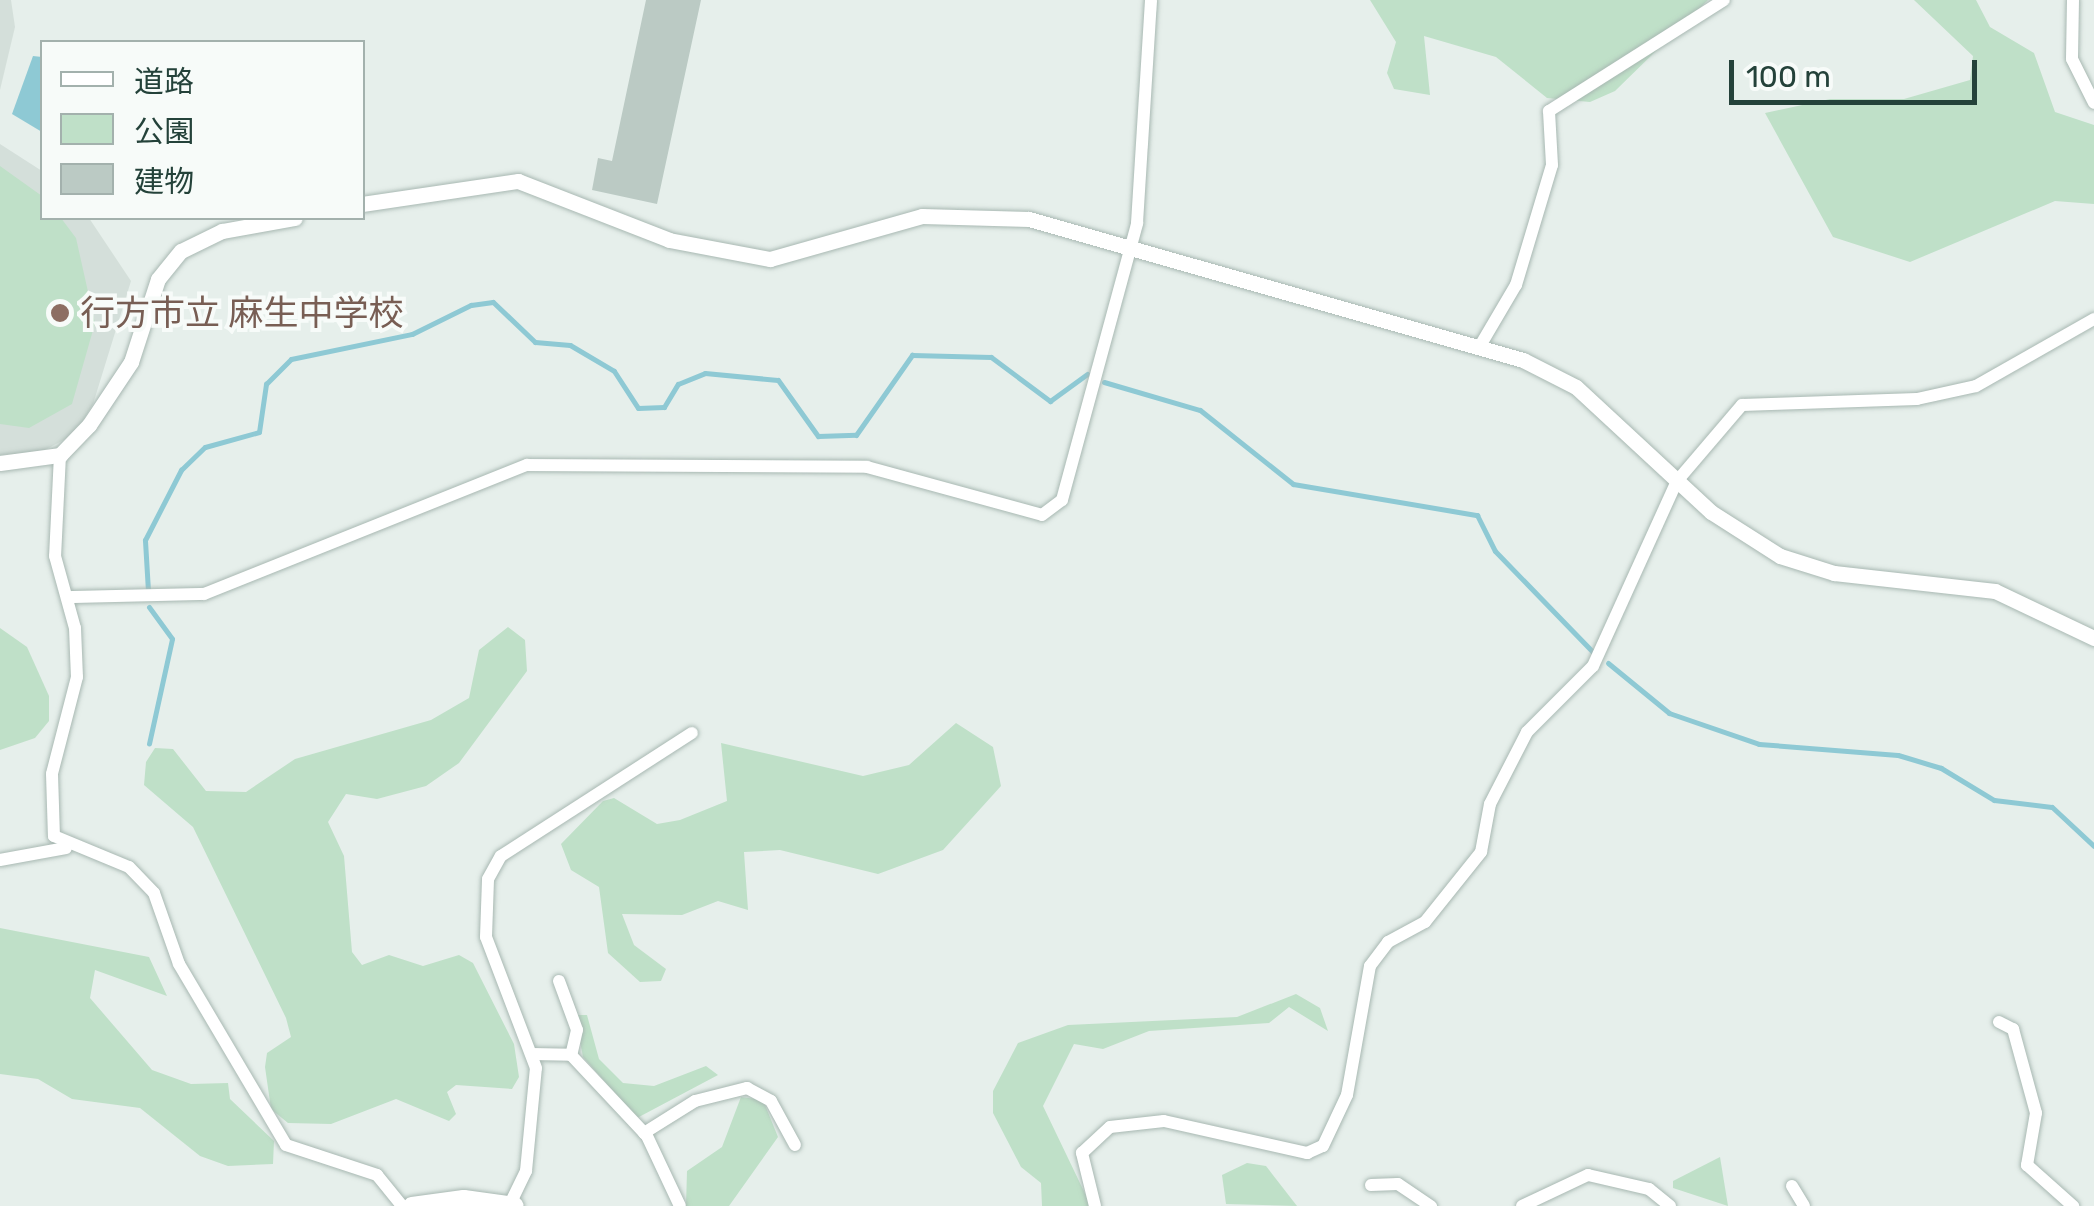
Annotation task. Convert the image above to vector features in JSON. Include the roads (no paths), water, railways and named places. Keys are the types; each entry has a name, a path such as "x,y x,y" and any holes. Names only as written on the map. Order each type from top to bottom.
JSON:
{"main road":[{"path":"412,1206 513,1205"}],"street":[{"path":"69,598 204,594 516,466 867,467 1042,515 1062,500 1130,244 1151,0"},
{"path":"1480,346 1516,285 1552,166 1549,112 1724,0"},
{"path":"2073,0 2072,59 2094,103"},
{"path":"365,204 518,181 669,240 770,258 956,212 1029,218 1480,346 1576,386 1678,481 1780,556 1834,573 1995,591 2094,638"},
{"path":"66,848 54,836 50,796 77,677 69,598 54,556 60,454 131,362 158,278 181,251 222,231 285,220"},
{"path":"1094,1206 1084,1147 1110,1127 1164,1121 1307,1153 1323,1146 1345,1103 1370,966 1388,942 1425,922 1481,852 1490,804 1527,732 1593,666 1678,481 1742,405 1917,399 1976,386 2094,318"},
{"path":"0,463 60,454"},
{"path":"513,1205 526,1171 532,1054 486,937 493,867 692,732"},
{"path":"0,860 66,848 114,859 154,893 180,964 286,1145 387,1180 402,1206"},
{"path":"559,981 577,1030 571,1054"},
{"path":"2000,1022 2013,1029 2036,1113 2027,1165 2073,1206"},
{"path":"532,1054 571,1054 644,1133 680,1206"},
{"path":"644,1133 695,1101 746,1088 771,1101 794,1145"},
{"path":"1522,1206 1588,1176 1649,1189 1670,1206"},
{"path":"1370,1185 1406,1187 1430,1206"},
{"path":"1792,1186 1804,1206"}],"water":[{"path":"33,56 40,57 40,131 12,114"}],"waterway":[{"path":"148,591 145,540 181,470 205,447 259,432 266,384 291,359 412,334 471,305 493,302 535,342 570,345 614,371 638,408 664,407 678,384 705,373 778,380 818,436 856,435 912,355 991,357 1050,401 1087,374"},
{"path":"1104,382 1200,410 1293,484 1477,515 1495,551 1593,652"},
{"path":"149,607 172,639 149,744"},
{"path":"1608,663 1669,713 1759,744 1898,755 1941,768 1994,800 2052,807 2094,846"}],"place":[{"name":"行方市立 麻生中学校","path":"60,313"}]}
